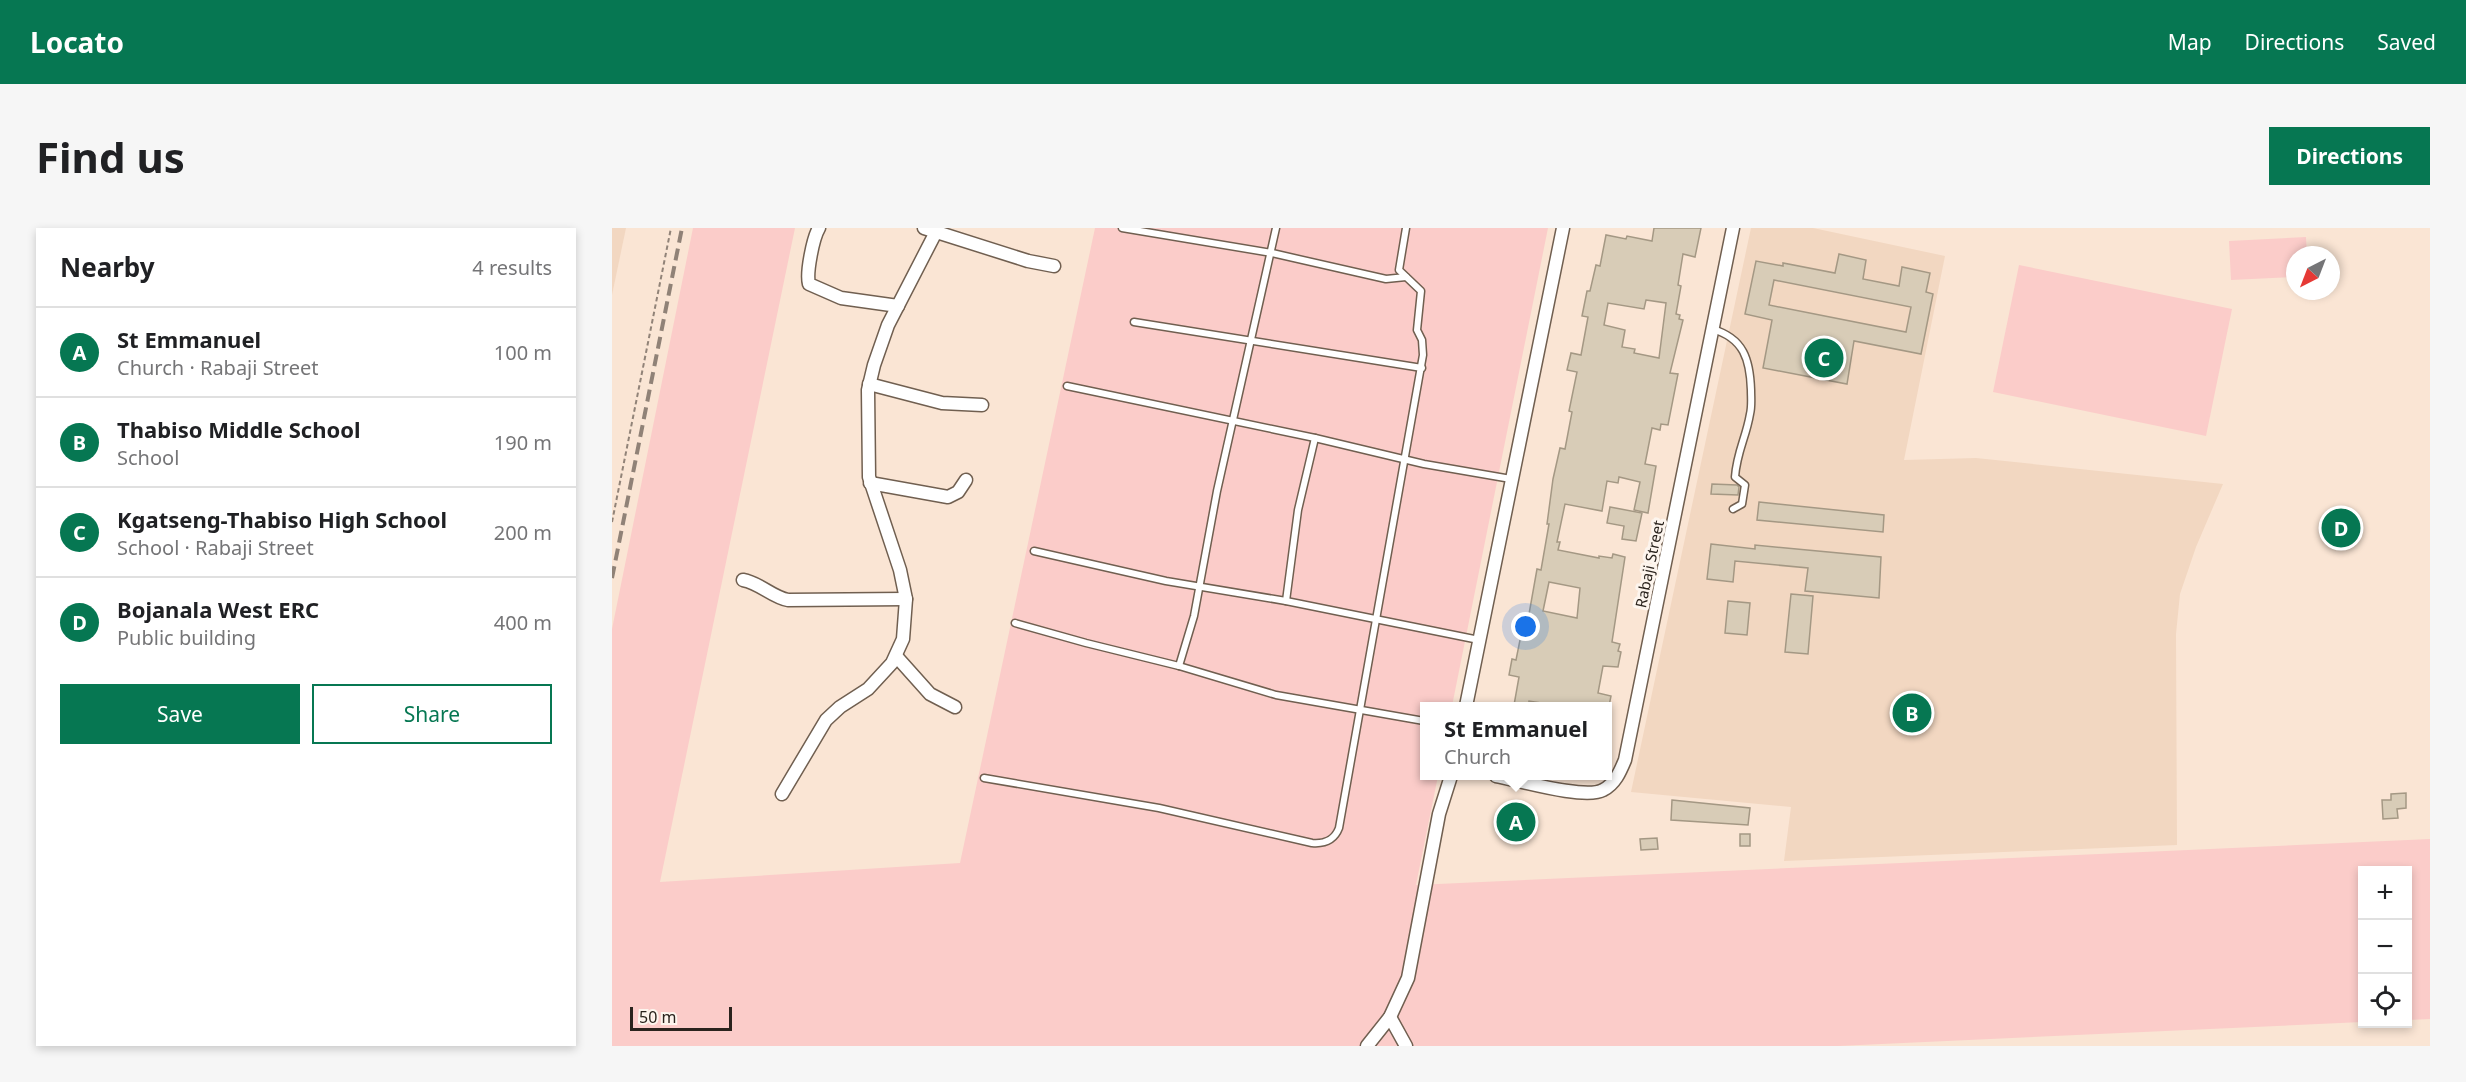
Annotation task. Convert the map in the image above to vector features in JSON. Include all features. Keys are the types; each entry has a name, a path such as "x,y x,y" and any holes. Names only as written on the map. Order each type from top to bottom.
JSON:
{"street":[{"path":"819,228 815,236 807,276 809,284 841,298 898,306"},
{"path":"1467,702 1563,228"},
{"name":"Rabaji Street","path":"1516,780 1580,793 1598,793 1606,789 1620,773 1625,760 1733,228"},
{"path":"782,794 826,720 840,707 868,689 896,656 903,639 906,599 898,561 870,483 867,465 869,384 888,325 932,229 1028,261 1054,266"},
{"path":"869,384 942,402 982,405"},
{"path":"870,483 948,496 958,492 966,480"},
{"path":"743,580 760,585 778,597 788,600 906,599"},
{"path":"896,656 930,694 955,707"},
{"path":"1367,1046 1390,1017 1408,978 1439,814 1450,780"},
{"path":"1390,1017 1406,1046"}],"lane":[{"path":"1122,228 1272,253 1386,279 1406,277"},
{"path":"1179,666 1194,616 1233,421 1276,228"},
{"path":"984,778 1159,808 1319,843 1330,840 1339,828 1422,368 1422,340 1417,330 1422,293 1418,285 1398,270 1406,228"},
{"path":"1134,322 1422,368"},
{"path":"1712,329 1727,333 1736,341 1745,354 1750,375 1751,411 1745,435 1736,456 1735,477 1745,485 1745,496 1742,504 1733,509"},
{"path":"1066,386 1315,438 1406,460 1511,479"},
{"path":"1286,601 1298,510 1315,438"},
{"path":"1034,551 1199,587 1376,617 1479,640"},
{"path":"1015,623 1179,666 1276,695 1420,720"}],"path":[{"path":"612,522 671,228"}],"shaded area":[{"path":"612,228 626,228 612,295"},
{"path":"693,228 795,228 660,882 960,863 1095,228 1548,228 1453,702 1420,702 1420,780 1437,780 1416,885 2430,839 2430,1019 2412,1020 2412,866 2358,866 2358,1022 1838,1046 612,1046 612,629"},
{"path":"1751,228 1813,228 1945,256 1904,460 1976,458 2223,484 2196,547 2180,594 2176,634 2177,845 1784,861 1791,807 1631,792"},
{"path":"2306,237 2306,246 2286,246 2286,277 2231,280 2229,241"},
{"path":"2019,265 2232,309 2206,436 1993,392"}],"building":[{"path":"1654,228 1701,228 1695,257 1683,254 1676,314 1680,315 1679,319 1683,320 1670,373 1678,374 1668,425 1661,424 1660,430 1652,428 1645,464 1656,466 1648,513 1634,510 1640,482 1619,477 1618,483 1607,481 1602,511 1565,504 1557,542 1560,542 1558,550 1599,558 1599,556 1612,558 1613,554 1625,557 1612,642 1620,644 1618,651 1621,652 1618,667 1603,666 1598,693 1611,696 1610,702 1515,702 1519,677 1509,675 1512,659 1516,660 1522,630 1526,631 1537,569 1541,570 1549,524 1547,524 1553,479 1560,448 1565,449 1572,412 1569,411 1577,372 1567,370 1571,353 1581,355 1588,317 1582,316 1587,291 1590,291 1596,265 1600,266 1606,235 1626,239 1627,236 1652,241","holes":["1646,300 1666,303 1659,358 1634,353 1635,349 1622,347 1625,330 1604,325 1608,303 1644,309","1549,582 1580,588 1577,618 1543,611"]},
{"path":"1839,254 1866,260 1863,279 1899,286 1902,267 1930,273 1926,292 1933,294 1921,354 1854,341 1847,384 1763,368 1772,320 1745,314 1756,261 1783,266 1783,263 1835,273","holes":["1774,280 1911,307 1906,332 1769,305"]},
{"path":"1712,484 1737,485 1738,495 1711,494"},
{"path":"1759,502 1884,515 1883,532 1757,520"},
{"path":"1610,507 1642,513 1636,541 1622,539 1624,526 1607,523"},
{"path":"1711,544 1755,549 1755,545 1881,557 1879,598 1805,591 1808,568 1735,561 1733,582 1707,579"},
{"path":"1791,594 1813,596 1808,654 1785,652"},
{"path":"1728,601 1750,603 1747,635 1725,633"},
{"path":"2406,793 2406,808 2397,809 2398,818 2383,819 2382,800 2391,800 2391,794"},
{"path":"1672,800 1750,808 1748,825 1671,820"},
{"path":"1512,802 1527,805 1519,843 1504,839"},
{"path":"1740,834 1750,834 1750,846 1740,846"},
{"path":"1657,838 1658,849 1641,850 1640,839"}],"railway":[{"path":"612,578 682,228"}],"place":[{"name":"Kgatseng-Thabiso High School","path":"1824,358"},
{"name":"Bojanala West ERC","path":"2341,528"},
{"name":"Thabiso Middle School","path":"1912,713"},
{"name":"St Emmanuel","path":"1516,822"}]}
